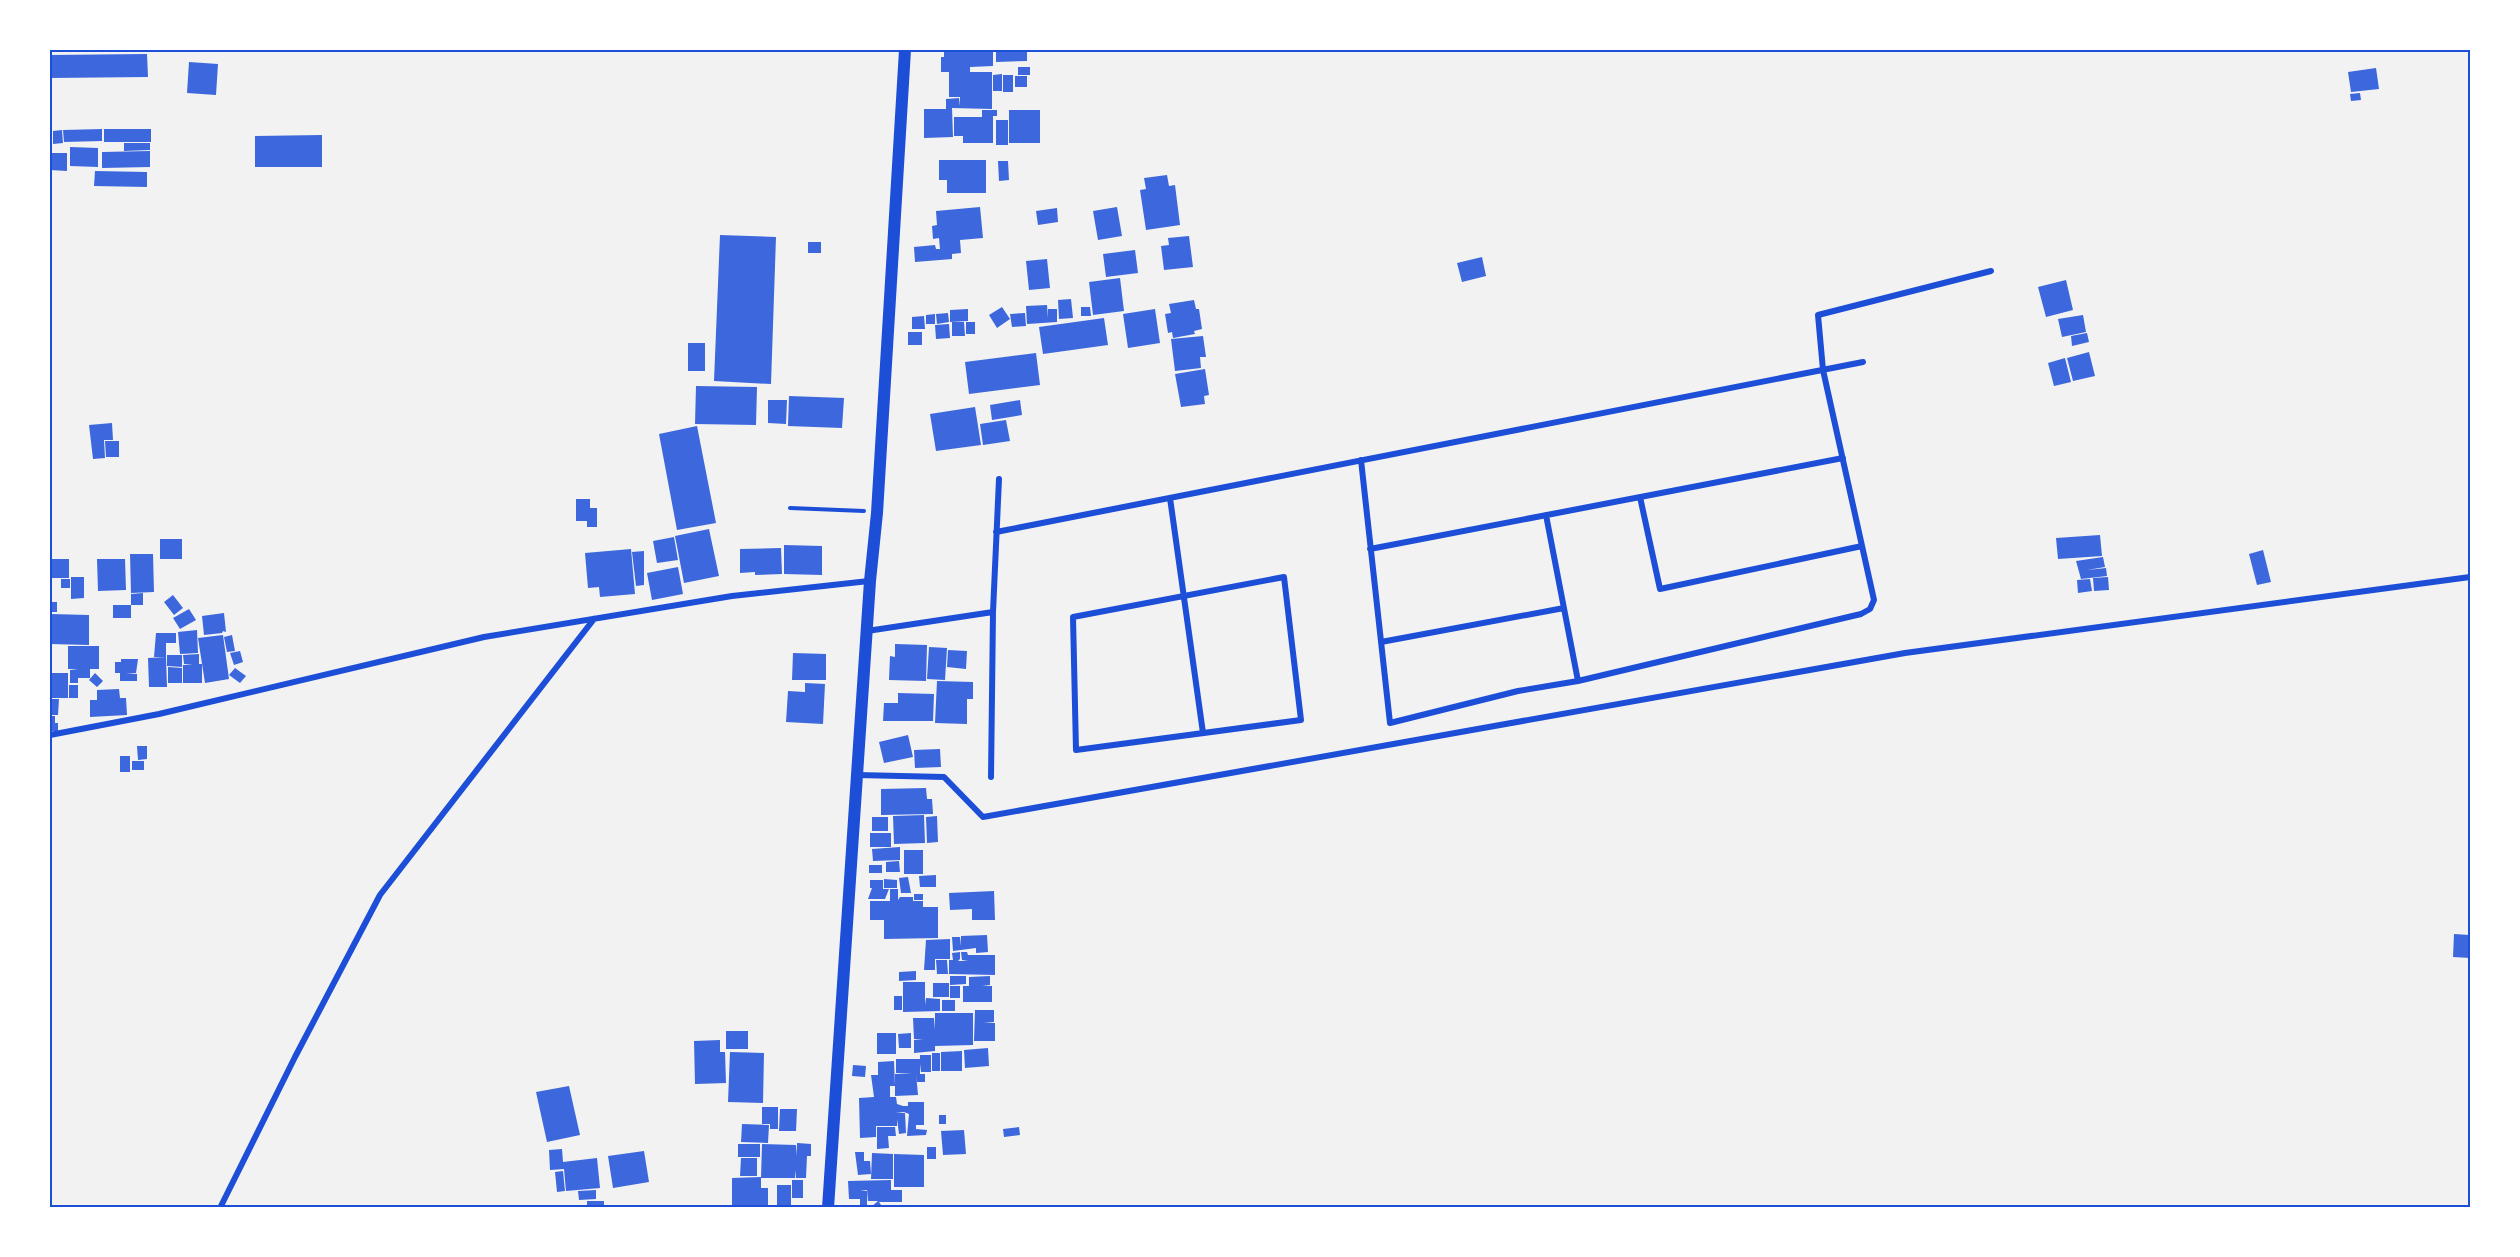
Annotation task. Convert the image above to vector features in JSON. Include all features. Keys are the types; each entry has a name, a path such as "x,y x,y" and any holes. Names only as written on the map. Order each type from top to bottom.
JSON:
{"main road":[{"path":"828,1208 870,581 877,513 905,50"}],"street":[{"path":"1360,460 1390,723 1518,691 1578,681 1861,614 1870,609 1874,600 1823,370 1818,315 1991,271"},
{"path":"996,532 1863,362"},
{"path":"1370,549 1843,458"},
{"path":"991,777 993,612 999,479"},
{"path":"1640,497 1659,589 1862,546"},
{"path":"1170,498 1203,733"},
{"path":"1546,515 1578,681"},
{"path":"1284,577 1301,720 1203,733 1076,750 1073,617 1284,577"},
{"path":"857,775 944,777 983,817 1905,653 2470,578"},
{"path":"50,735 159,714 484,637 732,596 870,581"},
{"path":"1381,642 1564,608"},
{"path":"867,632 993,612"},
{"path":"220,1208 295,1057 380,895 594,618"}],"path":[{"path":"790,508 851,509 877,513"}],"building":[{"path":"944,50 993,50 993,66 970,67 970,72 992,72 992,109 952,108 953,137 924,138 924,109 946,109 946,99 959,98 960,106 960,97 949,97 949,72 941,72 941,57 944,57"},
{"path":"996,50 1027,50 1027,61 996,62"},
{"path":"147,54 148,77 50,78 50,55"},
{"path":"189,62 218,64 216,95 187,93"},
{"path":"1018,67 1030,67 1030,75 1018,75"},
{"path":"2376,68 2379,89 2351,92 2348,72"},
{"path":"1002,74 1002,91 993,91 993,75"},
{"path":"1003,75 1013,75 1013,92 1003,92"},
{"path":"1015,76 1027,76 1027,87 1015,87"},
{"path":"2360,93 2361,100 2351,101 2350,94"},
{"path":"982,110 997,110 997,116 993,116 993,143 963,143 963,136 954,136 954,117 982,117"},
{"path":"1009,110 1040,110 1040,143 1009,143"},
{"path":"996,120 1008,120 1008,145 996,145"},
{"path":"102,129 102,141 64,142 63,130"},
{"path":"104,129 151,129 151,142 104,142"},
{"path":"62,130 63,143 53,144 53,131"},
{"path":"322,135 322,167 255,167 255,136"},
{"path":"124,143 150,143 150,150 124,151"},
{"path":"70,147 98,148 98,167 70,166"},
{"path":"150,151 150,167 102,168 102,152"},
{"path":"51,153 67,153 67,171 50,170"},
{"path":"939,160 986,160 986,193 947,193 947,180 939,180"},
{"path":"998,161 1008,161 1009,180 999,181"},
{"path":"95,171 147,172 147,187 94,186"},
{"path":"1167,175 1169,186 1175,185 1180,225 1146,230 1140,190 1146,189 1144,178"},
{"path":"980,207 983,238 960,240 961,253 952,254 952,259 915,262 914,247 935,245 936,249 940,249 939,238 933,239 932,226 937,225 936,211"},
{"path":"1117,207 1122,236 1098,240 1093,211"},
{"path":"1057,208 1058,222 1038,225 1036,211"},
{"path":"720,235 776,237 771,384 714,381"},
{"path":"1189,236 1193,267 1164,270 1161,246 1169,245 1168,238"},
{"path":"808,242 821,242 821,253 808,253"},
{"path":"1135,250 1138,273 1106,277 1103,254"},
{"path":"1482,257 1486,276 1462,282 1457,263"},
{"path":"1047,259 1050,288 1029,290 1026,261"},
{"path":"1120,278 1124,311 1093,315 1089,282"},
{"path":"2066,280 2073,310 2046,317 2038,287"},
{"path":"1071,299 1073,318 1059,319 1058,300"},
{"path":"1194,300 1196,309 1199,309 1202,329 1194,331 1195,334 1173,338 1172,332 1168,333 1165,314 1171,313 1169,304"},
{"path":"1047,305 1048,318 1048,309 1057,309 1057,322 1027,324 1026,306"},
{"path":"1002,307 1010,319 997,328 989,315"},
{"path":"1081,307 1090,307 1091,316 1081,316"},
{"path":"968,309 968,321 950,322 950,310"},
{"path":"1155,309 1160,343 1128,348 1123,314"},
{"path":"948,313 949,322 937,324 936,314"},
{"path":"1025,313 1026,326 1012,327 1010,314"},
{"path":"935,314 935,324 926,324 926,315"},
{"path":"2083,315 2086,332 2062,337 2058,319"},
{"path":"924,316 925,329 912,329 912,317"},
{"path":"1104,318 1108,345 1043,354 1039,327"},
{"path":"952,322 964,322 965,336 952,336"},
{"path":"966,322 975,322 975,334 966,334"},
{"path":"949,324 950,338 936,339 935,325"},
{"path":"908,332 922,332 922,345 908,345"},
{"path":"2087,333 2089,342 2072,346 2071,336"},
{"path":"1203,336 1206,357 1200,357 1201,368 1175,371 1171,339"},
{"path":"688,343 705,343 705,371 688,371"},
{"path":"2089,352 2095,376 2073,381 2067,358"},
{"path":"1036,353 1040,385 969,394 965,362"},
{"path":"2065,358 2071,382 2054,386 2048,363"},
{"path":"1205,369 1209,395 1204,396 1205,404 1181,407 1175,374"},
{"path":"696,386 757,387 756,425 695,424"},
{"path":"789,396 844,398 842,428 788,426"},
{"path":"768,400 787,400 786,424 768,423"},
{"path":"1020,400 1022,415 992,420 990,405"},
{"path":"975,407 981,445 936,451 930,414"},
{"path":"1006,420 1010,441 983,445 980,424"},
{"path":"112,423 113,440 104,440 105,458 93,459 89,425"},
{"path":"697,426 716,523 677,530 659,434"},
{"path":"105,441 119,441 119,457 106,457"},
{"path":"576,499 590,499 590,508 597,508 597,527 587,527 587,521 576,521"},
{"path":"709,529 719,576 684,583 675,536"},
{"path":"2100,535 2102,556 2058,559 2056,538"},
{"path":"674,537 678,560 657,563 653,541"},
{"path":"160,539 182,539 182,559 160,559"},
{"path":"784,545 822,546 822,575 784,574"},
{"path":"781,548 782,574 740,573 740,549"},
{"path":"631,549 635,594 600,597 599,587 588,588 585,553"},
{"path":"2263,550 2271,582 2257,585 2249,554"},
{"path":"644,551 644,585 636,586 632,552"},
{"path":"130,554 153,554 154,592 131,593"},
{"path":"2103,557 2105,567 2087,570 2106,568 2107,576 2081,579 2076,561"},
{"path":"51,559 69,559 69,578 51,578"},
{"path":"97,559 125,559 126,590 98,591"},
{"path":"678,567 683,594 652,600 647,573"},
{"path":"71,577 84,577 84,598 71,599"},
{"path":"2108,577 2109,590 2094,591 2093,578"},
{"path":"61,579 70,579 70,588 61,588"},
{"path":"2090,579 2092,591 2078,593 2077,580"},
{"path":"143,593 143,605 131,605 131,594"},
{"path":"173,595 183,608 174,615 164,602"},
{"path":"50,602 57,602 57,612 50,612"},
{"path":"113,605 131,605 131,618 113,618"},
{"path":"189,609 196,620 180,629 173,618"},
{"path":"224,613 226,632 204,635 202,616"},
{"path":"50,614 89,615 89,645 50,644"},
{"path":"197,630 198,653 180,654 178,632"},
{"path":"156,633 176,633 176,643 166,643 166,657 154,657"},
{"path":"223,635 229,679 205,683 198,638"},
{"path":"232,635 235,651 227,652 224,637"},
{"path":"895,644 927,645 926,681 889,680 890,656 895,657"},
{"path":"68,646 99,646 99,669 90,669 90,678 78,678 78,683 70,683 70,670 78,669 68,669"},
{"path":"929,647 947,648 945,680 927,679"},
{"path":"948,650 967,651 966,669 947,667"},
{"path":"240,651 243,662 234,665 230,653"},
{"path":"793,653 826,654 826,680 792,680"},
{"path":"199,654 199,664 202,664 202,683 183,683 183,665 193,665 184,664 183,655"},
{"path":"167,655 182,655 182,667 167,666"},
{"path":"166,657 167,687 149,687 148,658"},
{"path":"121,659 138,659 136,673 126,673 137,674 137,681 120,681 120,673 115,673 115,662 121,662"},
{"path":"168,667 182,668 182,683 168,683"},
{"path":"235,668 246,676 240,683 229,675"},
{"path":"50,673 68,673 68,698 50,698"},
{"path":"95,673 103,681 97,687 89,680"},
{"path":"937,681 973,682 973,699 967,699 967,724 935,723"},
{"path":"805,683 825,684 823,724 786,722 788,691 805,692"},
{"path":"69,685 78,685 78,698 69,698"},
{"path":"119,689 120,698 126,698 127,715 90,717 90,700 97,700 97,690"},
{"path":"898,693 934,694 933,721 883,721 884,703 898,703"},
{"path":"50,699 59,699 58,715 50,715"},
{"path":"50,716 55,716 58,731 50,731"},
{"path":"908,735 913,757 884,763 879,742"},
{"path":"137,746 147,746 147,759 138,760"},
{"path":"940,749 941,767 915,768 914,750"},
{"path":"120,756 130,756 130,772 120,772"},
{"path":"132,761 144,761 144,770 132,770"},
{"path":"926,788 927,799 932,799 933,814 881,815 881,789"},
{"path":"924,815 925,843 894,844 893,816"},
{"path":"937,816 938,842 927,843 926,817"},
{"path":"872,817 888,817 888,831 872,831"},
{"path":"870,833 891,833 891,847 870,847"},
{"path":"900,847 900,860 873,861 872,849"},
{"path":"904,850 923,850 923,874 904,874"},
{"path":"899,861 900,872 886,872 886,862"},
{"path":"869,865 882,865 882,873 869,873"},
{"path":"936,875 936,887 920,887 919,876"},
{"path":"908,877 911,893 901,893 899,878"},
{"path":"884,879 897,880 897,888 884,888"},
{"path":"870,880 883,880 883,889 889,889 885,899 868,899 872,888 870,888"},
{"path":"890,889 898,889 898,900 900,897 913,897 913,901 923,901 923,907 938,907 938,938 884,939 884,920 870,920 870,901 890,901"},
{"path":"994,891 995,920 972,920 972,909 950,910 949,893"},
{"path":"914,894 923,894 923,900 914,900"},
{"path":"2454,934 2470,935 2470,958 2453,957"},
{"path":"987,935 988,952 976,953 976,948 953,951 952,937 960,937 961,946 961,936"},
{"path":"950,939 950,959 935,959 935,970 924,970 926,940"},
{"path":"960,952 958,961 968,961 962,960 961,952 967,952 968,955 995,955 995,975 949,974 949,960 953,960 952,953"},
{"path":"936,960 947,960 948,974 937,974"},
{"path":"916,971 916,980 899,981 899,972"},
{"path":"950,976 966,976 966,984 950,985"},
{"path":"990,976 990,985 982,986 992,986 992,1002 963,1002 963,986 969,986 969,977"},
{"path":"903,982 925,982 925,1005 926,998 940,999 940,1011 903,1012"},
{"path":"933,983 949,983 949,997 933,997"},
{"path":"950,986 960,986 960,998 950,998"},
{"path":"894,996 902,996 902,1010 894,1010"},
{"path":"942,1000 955,1000 955,1011 942,1011"},
{"path":"975,1010 994,1010 994,1022 984,1023 995,1023 995,1041 974,1041"},
{"path":"935,1013 973,1013 973,1045 935,1046 935,1051 914,1053 914,1040 923,1039 914,1039 913,1018 934,1018 935,1030"},
{"path":"726,1031 748,1031 748,1049 726,1049"},
{"path":"877,1033 896,1033 896,1054 877,1054"},
{"path":"911,1033 911,1048 899,1048 898,1034"},
{"path":"720,1040 720,1052 725,1052 726,1083 695,1084 694,1041"},
{"path":"988,1048 989,1066 965,1068 964,1050"},
{"path":"962,1051 962,1071 941,1071 941,1052"},
{"path":"730,1052 764,1053 763,1103 728,1102"},
{"path":"932,1053 940,1053 940,1071 932,1071"},
{"path":"920,1055 931,1055 931,1072 921,1072 920,1064 920,1074 925,1074 925,1082 917,1082 916,1073 918,1095 895,1096 895,1074 912,1074 896,1073 896,1059 920,1059"},
{"path":"894,1061 895,1086 890,1086 890,1097 896,1097 897,1104 903,1106 908,1106 908,1102 924,1102 924,1125 916,1125 916,1129 927,1130 926,1135 907,1136 909,1114 904,1112 896,1113 905,1113 906,1133 899,1134 897,1119 897,1126 876,1126 876,1137 860,1138 859,1098 874,1097 871,1075 878,1075 878,1062"},
{"path":"853,1065 866,1066 865,1077 852,1076"},
{"path":"569,1086 580,1135 547,1142 536,1092"},
{"path":"762,1107 778,1107 778,1129 770,1129 770,1124 762,1124"},
{"path":"780,1109 797,1109 796,1131 779,1131"},
{"path":"939,1115 946,1115 946,1124 939,1124"},
{"path":"742,1124 769,1125 768,1143 741,1142"},
{"path":"877,1127 895,1127 896,1136 888,1136 889,1148 877,1149"},
{"path":"1019,1127 1020,1135 1004,1137 1003,1129"},
{"path":"964,1130 966,1154 943,1155 941,1131"},
{"path":"797,1143 811,1144 811,1156 807,1156 806,1178 796,1178 795,1170 795,1178 761,1178 762,1144 796,1145 797,1156"},
{"path":"738,1144 760,1144 760,1157 738,1157"},
{"path":"927,1147 936,1147 936,1159 927,1159"},
{"path":"562,1149 563,1162 597,1158 600,1188 566,1191 564,1169 550,1170 549,1150"},
{"path":"644,1151 649,1182 613,1188 608,1156"},
{"path":"855,1152 864,1152 864,1161 870,1161 871,1174 858,1175"},
{"path":"872,1153 893,1154 893,1179 871,1179"},
{"path":"894,1154 924,1155 924,1187 894,1187"},
{"path":"741,1158 757,1158 757,1176 740,1176"},
{"path":"563,1171 565,1191 557,1192 555,1172"},
{"path":"761,1177 761,1188 768,1188 768,1207 732,1208 732,1178"},
{"path":"792,1180 803,1180 803,1198 792,1198"},
{"path":"891,1180 891,1190 902,1190 902,1202 879,1202 881,1205 878,1208 870,1208 878,1201 868,1201 867,1190 860,1190 867,1191 867,1205 860,1205 860,1199 849,1199 848,1181"},
{"path":"777,1185 791,1185 791,1205 777,1205"},
{"path":"596,1190 596,1199 579,1200 578,1191"},
{"path":"587,1201 604,1201 604,1208 587,1208"}]}
